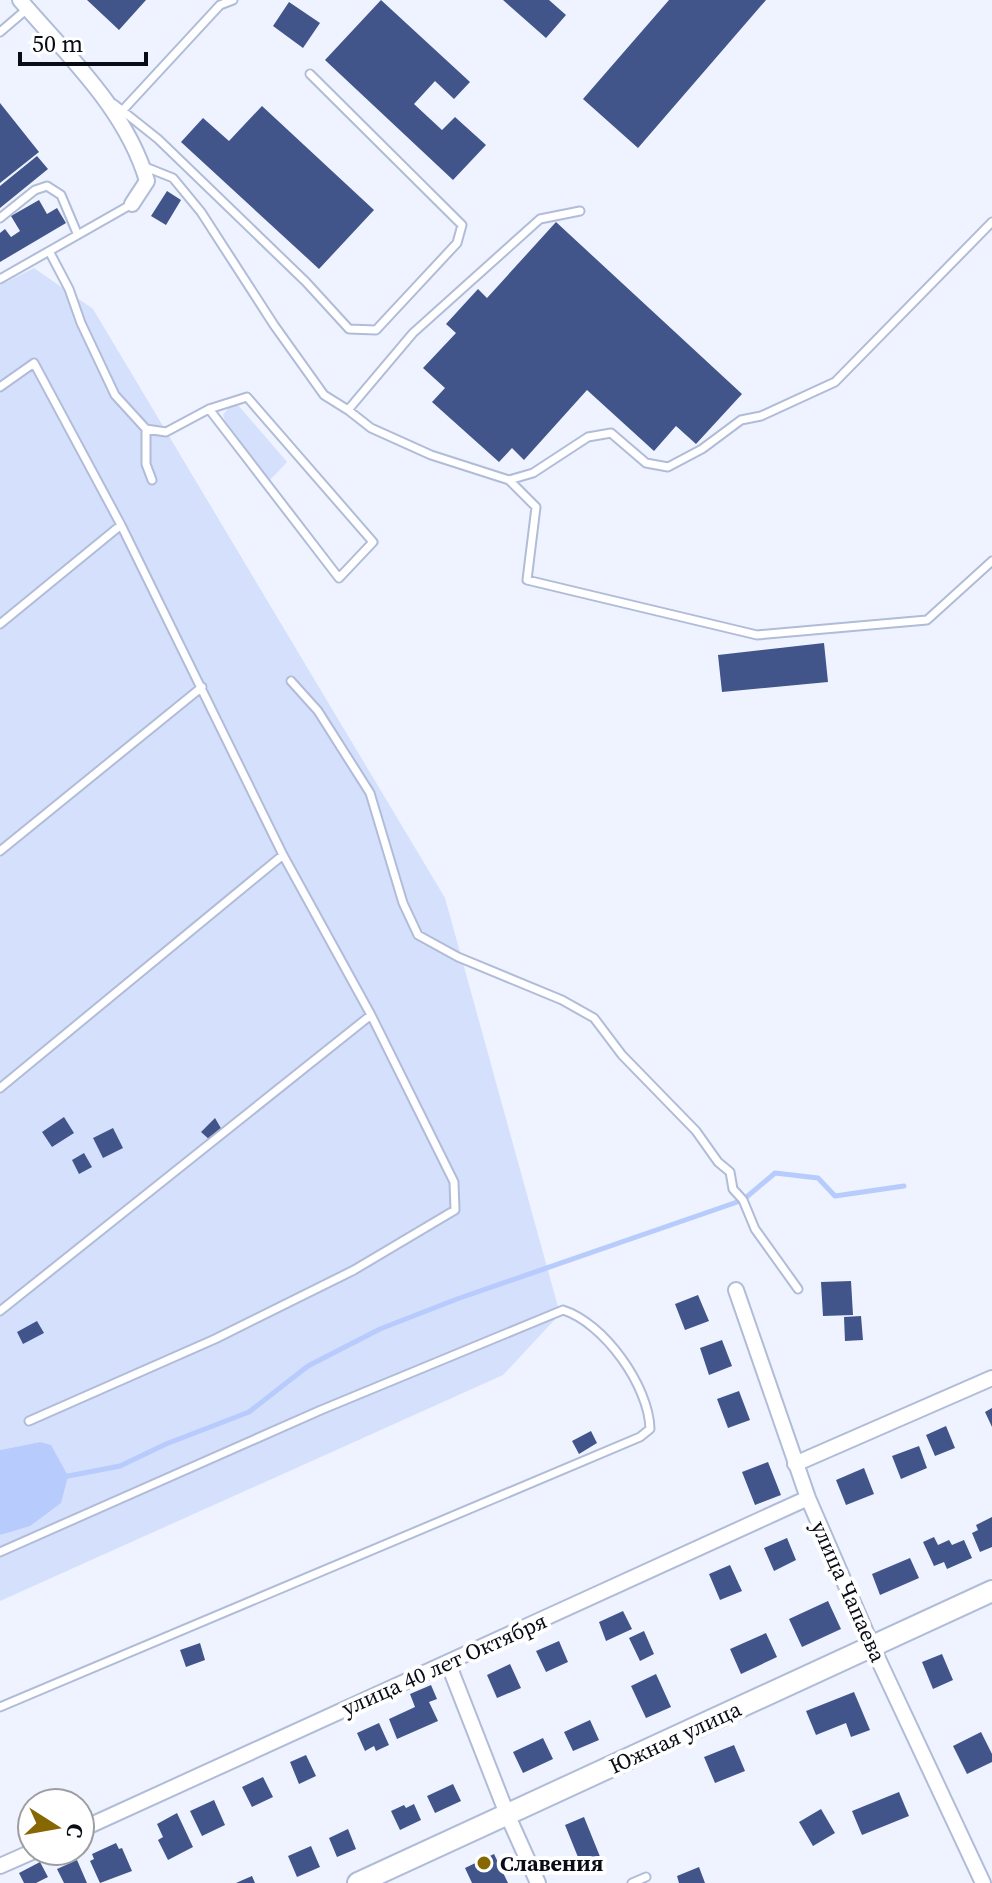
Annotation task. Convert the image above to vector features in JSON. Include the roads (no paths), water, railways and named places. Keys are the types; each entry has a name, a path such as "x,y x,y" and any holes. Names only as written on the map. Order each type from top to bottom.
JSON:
{"street":[{"path":"24,4 101,93 143,166 147,181 132,204"},
{"name":"улица Чапаева","path":"736,1290 808,1498 872,1646 983,1883"},
{"path":"795,1464 992,1378"},
{"name":"улица 40 лет Октября","path":"96,1823 808,1498"},
{"name":"Южная улица","path":"358,1883 992,1591"},
{"path":"448,1663 507,1814 538,1883"}],"lane":[{"path":"122,111 220,5 233,0"},
{"path":"0,32 24,4"},
{"path":"101,93 158,139 306,282 349,329 376,330 457,243 462,225 310,74"},
{"path":"143,166 173,178 201,212 274,325 324,395 371,428 431,455 509,480 536,507 527,580 757,635 927,620 992,561"},
{"path":"0,218 35,190 47,186 61,195 77,233"},
{"path":"0,279 132,204"},
{"path":"348,410 413,333 540,219 580,211"},
{"path":"509,480 533,473 588,437 611,433 646,463 668,467 702,449 741,420 761,416 835,382 992,222"},
{"path":"49,251 115,395 146,429 166,432 209,409 247,397 373,542 339,578 209,409"},
{"path":"0,387 34,363 121,525 283,855 371,1015 454,1182 455,1210 340,1277 215,1339 29,1421"},
{"path":"146,429 146,464 152,480"},
{"path":"0,624 121,525"},
{"path":"291,681 318,711 370,793 403,903 418,935 458,957 562,1000 594,1018 622,1055 696,1131 718,1162 730,1172 733,1189 743,1200 755,1229 798,1289"},
{"path":"0,851 202,687"},
{"path":"0,1088 283,855"},
{"path":"0,1311 371,1015"},
{"path":"0,1552 361,1393 563,1310 577,1314 604,1339 643,1393 650,1414 650,1429 640,1437 0,1707"},
{"path":"632,1883 646,1877"}],"water":[{"path":"40,1442 51,1445 68,1476 61,1503 30,1526 0,1535 0,1450"}],"waterway":[{"path":"63,1477 120,1466 166,1444 249,1412 308,1366 380,1329 457,1299 743,1200 775,1173 818,1178 835,1196 904,1186"}],"place":[{"name":"Славения","path":"484,1863"}]}
